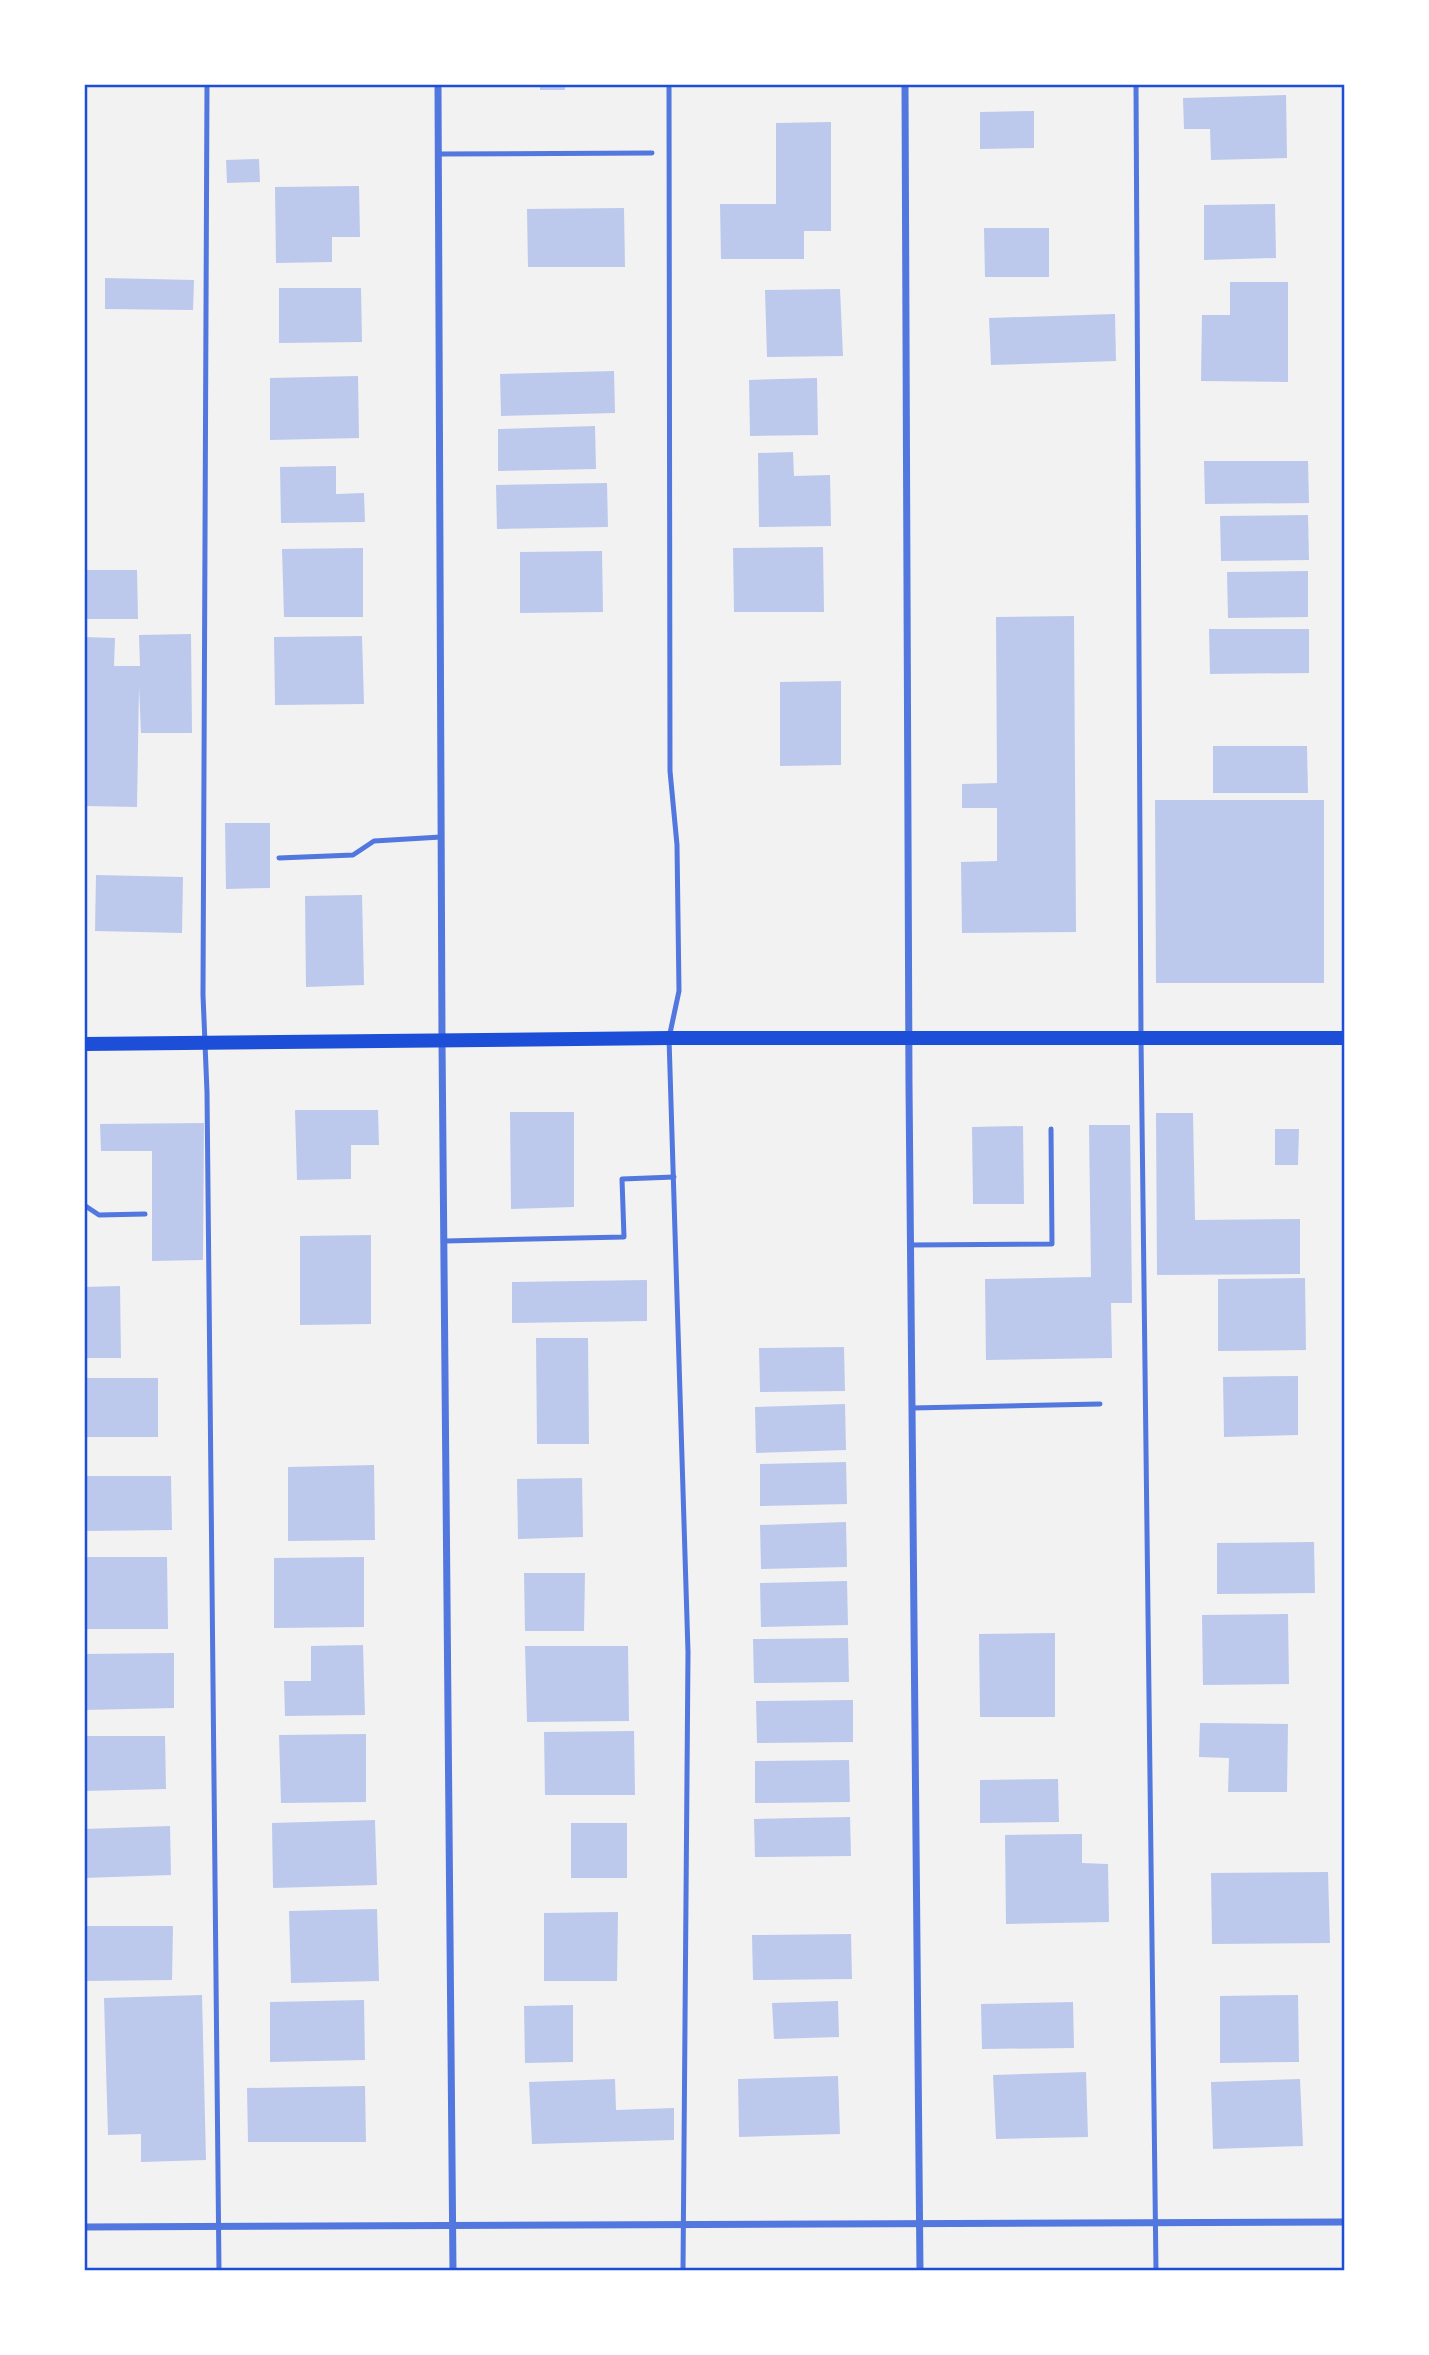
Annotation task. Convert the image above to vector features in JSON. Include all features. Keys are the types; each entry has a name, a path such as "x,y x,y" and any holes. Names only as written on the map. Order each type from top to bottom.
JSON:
{"main road":[{"path":"84,1044 669,1038 1345,1038"}],"street":[{"path":"438,84 442,1041 453,2271"},
{"path":"905,84 908,1039 920,2271"},
{"path":"84,2227 1345,2222"}],"lane":[{"path":"207,84 203,995 219,2271"},
{"path":"669,84 670,771 677,845 679,978 679,991 669,1038 688,1652 683,2271"},
{"path":"1136,84 1141,1038 1156,2271"},
{"path":"438,154 652,153"},
{"path":"279,858 353,855 374,841 441,837"},
{"path":"910,1245 1052,1244 1051,1129"},
{"path":"445,1241 624,1237 622,1179 674,1177"},
{"path":"84,1205 99,1215 145,1214"},
{"path":"912,1408 1100,1405"}],"building":[{"path":"540,84 565,84 565,90 540,90"},
{"path":"1286,95 1287,158 1211,160 1210,129 1184,129 1183,98"},
{"path":"1034,111 1034,148 980,149 980,112"},
{"path":"831,122 831,231 804,231 804,259 721,259 720,204 776,204 776,123"},
{"path":"259,159 260,182 227,183 226,160"},
{"path":"359,186 360,237 332,237 332,262 276,263 275,187"},
{"path":"1275,204 1276,258 1204,260 1204,205"},
{"path":"624,208 625,267 528,267 527,209"},
{"path":"984,228 1049,228 1049,277 985,277"},
{"path":"105,278 194,280 193,310 105,309"},
{"path":"1230,282 1288,282 1288,382 1201,381 1202,315 1230,315"},
{"path":"279,288 361,288 362,342 279,343"},
{"path":"840,289 843,356 767,357 765,290"},
{"path":"1115,314 1116,361 991,365 989,318"},
{"path":"614,371 615,413 501,416 500,374"},
{"path":"358,376 359,438 270,440 270,378"},
{"path":"817,378 818,435 750,436 749,380"},
{"path":"595,426 596,469 498,471 498,429"},
{"path":"793,452 794,476 830,475 831,526 759,527 758,453"},
{"path":"1204,461 1308,461 1309,503 1205,504"},
{"path":"336,466 336,494 364,493 365,522 281,523 280,467"},
{"path":"607,483 608,527 497,529 496,485"},
{"path":"1308,515 1309,560 1221,561 1220,516"},
{"path":"823,547 824,612 734,612 733,548"},
{"path":"363,548 363,617 284,617 282,549"},
{"path":"602,551 603,612 520,613 520,552"},
{"path":"84,570 137,570 138,619 84,619"},
{"path":"1308,571 1308,617 1228,618 1227,572"},
{"path":"1074,616 1076,932 962,933 961,862 997,861 997,808 962,808 962,784 997,783 996,617"},
{"path":"1209,629 1309,629 1309,673 1210,674"},
{"path":"191,634 192,733 141,733 139,687 137,807 86,806 84,637 115,638 114,666 140,666 139,635"},
{"path":"362,636 364,704 275,705 274,637"},
{"path":"841,681 841,765 780,766 780,682"},
{"path":"1213,746 1307,746 1308,793 1213,793"},
{"path":"1155,800 1324,800 1324,983 1156,983"},
{"path":"225,823 270,823 270,888 226,889"},
{"path":"96,875 183,877 182,933 95,931"},
{"path":"362,895 364,985 306,987 305,896"},
{"path":"295,1110 378,1110 379,1145 351,1145 351,1179 297,1180"},
{"path":"510,1112 574,1112 574,1207 511,1209"},
{"path":"1156,1113 1193,1113 1195,1220 1300,1219 1300,1274 1157,1275"},
{"path":"204,1123 203,1260 152,1261 152,1151 101,1151 100,1124"},
{"path":"1089,1125 1130,1125 1132,1303 1111,1303 1112,1358 986,1360 985,1279 1091,1277"},
{"path":"1023,1126 1024,1204 973,1204 972,1127"},
{"path":"1275,1129 1299,1129 1298,1165 1275,1165"},
{"path":"371,1235 371,1324 300,1325 300,1236"},
{"path":"1305,1278 1306,1350 1218,1351 1218,1279"},
{"path":"647,1280 647,1321 512,1323 512,1282"},
{"path":"120,1286 121,1358 84,1358 84,1287"},
{"path":"536,1338 588,1338 589,1444 537,1444"},
{"path":"844,1347 845,1391 760,1392 759,1348"},
{"path":"1298,1376 1298,1435 1224,1437 1223,1377"},
{"path":"84,1378 158,1378 158,1437 84,1437"},
{"path":"845,1404 846,1450 756,1453 755,1407"},
{"path":"846,1462 847,1504 760,1506 760,1464"},
{"path":"374,1465 375,1540 288,1541 288,1467"},
{"path":"84,1476 171,1476 172,1530 84,1531"},
{"path":"582,1478 583,1537 518,1539 517,1479"},
{"path":"846,1522 847,1567 761,1569 760,1525"},
{"path":"1314,1542 1315,1593 1217,1594 1217,1543"},
{"path":"84,1557 167,1557 168,1629 84,1629"},
{"path":"364,1557 364,1627 274,1628 274,1558"},
{"path":"524,1573 585,1573 584,1631 525,1631"},
{"path":"847,1581 848,1625 761,1627 760,1583"},
{"path":"1288,1614 1289,1684 1203,1685 1202,1615"},
{"path":"1055,1633 1055,1717 980,1717 979,1634"},
{"path":"848,1638 849,1682 754,1683 753,1639"},
{"path":"363,1645 365,1715 285,1716 284,1681 311,1681 311,1646"},
{"path":"525,1646 628,1646 629,1721 527,1722"},
{"path":"174,1653 174,1708 84,1710 84,1654"},
{"path":"853,1700 853,1742 757,1743 756,1701"},
{"path":"1200,1723 1288,1724 1287,1792 1228,1792 1229,1758 1199,1757"},
{"path":"634,1731 635,1795 545,1795 544,1732"},
{"path":"366,1734 366,1802 281,1803 279,1735"},
{"path":"84,1736 165,1736 166,1789 84,1791"},
{"path":"849,1760 850,1802 755,1803 755,1761"},
{"path":"1058,1779 1059,1822 980,1823 980,1780"},
{"path":"850,1817 851,1856 755,1857 754,1819"},
{"path":"375,1820 377,1885 273,1888 272,1823"},
{"path":"571,1823 627,1823 627,1878 571,1878"},
{"path":"170,1826 171,1875 84,1878 84,1829"},
{"path":"1082,1834 1082,1863 1108,1864 1109,1922 1006,1924 1005,1835"},
{"path":"1328,1872 1330,1943 1212,1944 1211,1873"},
{"path":"377,1909 379,1981 291,1983 289,1911"},
{"path":"618,1912 617,1981 544,1981 544,1913"},
{"path":"84,1926 173,1926 172,1980 84,1981"},
{"path":"851,1934 852,1979 753,1980 752,1935"},
{"path":"202,1995 206,2160 141,2162 141,2134 108,2135 104,1998"},
{"path":"1298,1995 1299,2062 1220,2063 1220,1996"},
{"path":"364,2000 365,2060 270,2062 270,2002"},
{"path":"838,2001 839,2037 774,2039 772,2003"},
{"path":"1073,2002 1074,2048 982,2049 981,2004"},
{"path":"573,2005 573,2062 525,2063 524,2006"},
{"path":"1086,2072 1088,2137 996,2139 993,2075"},
{"path":"838,2076 840,2134 739,2137 738,2079"},
{"path":"615,2079 616,2110 674,2108 674,2140 532,2144 529,2082"},
{"path":"1300,2079 1303,2146 1213,2149 1211,2082"},
{"path":"365,2086 366,2142 248,2142 247,2088"}]}
